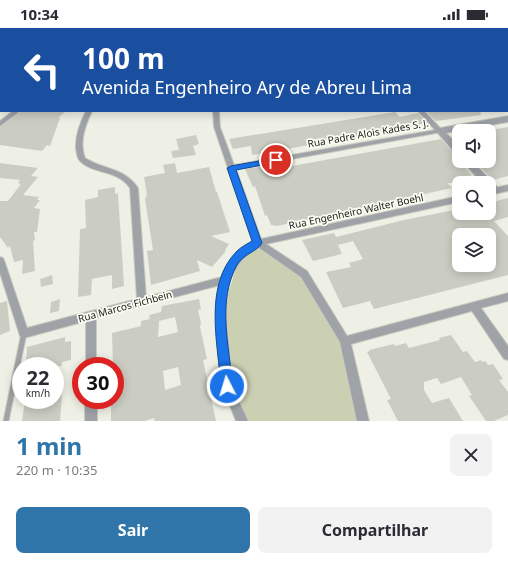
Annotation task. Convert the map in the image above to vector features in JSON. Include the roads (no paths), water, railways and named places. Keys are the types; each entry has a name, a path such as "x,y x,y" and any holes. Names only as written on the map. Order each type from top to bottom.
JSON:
{"street":[{"path":"0,124 16,112"},
{"path":"88,112 83,123 80,144 82,159 91,165 120,174 129,179 134,188 142,302"},
{"path":"216,112 216,127 258,243 304,274 345,341 363,421"},
{"path":"422,112 452,144"},
{"name":"Rua Padre Alois Kades S. J.","path":"231,168 508,119"},
{"path":"473,168 480,176"},
{"path":"496,188 508,188"},
{"name":"Rua Engenheiro Walter Boehl","path":"242,421 227,386 220,306 225,280 234,262 241,253 258,243 452,201"},
{"path":"0,260 24,333"},
{"name":"Rua Marcos Fichbein","path":"24,333 225,280"},
{"path":"345,341 508,297"},
{"path":"474,306 508,355"},
{"path":"91,315 91,357"},
{"path":"91,409 91,421"}],"lane":[{"path":"6,421 24,333"}]}
